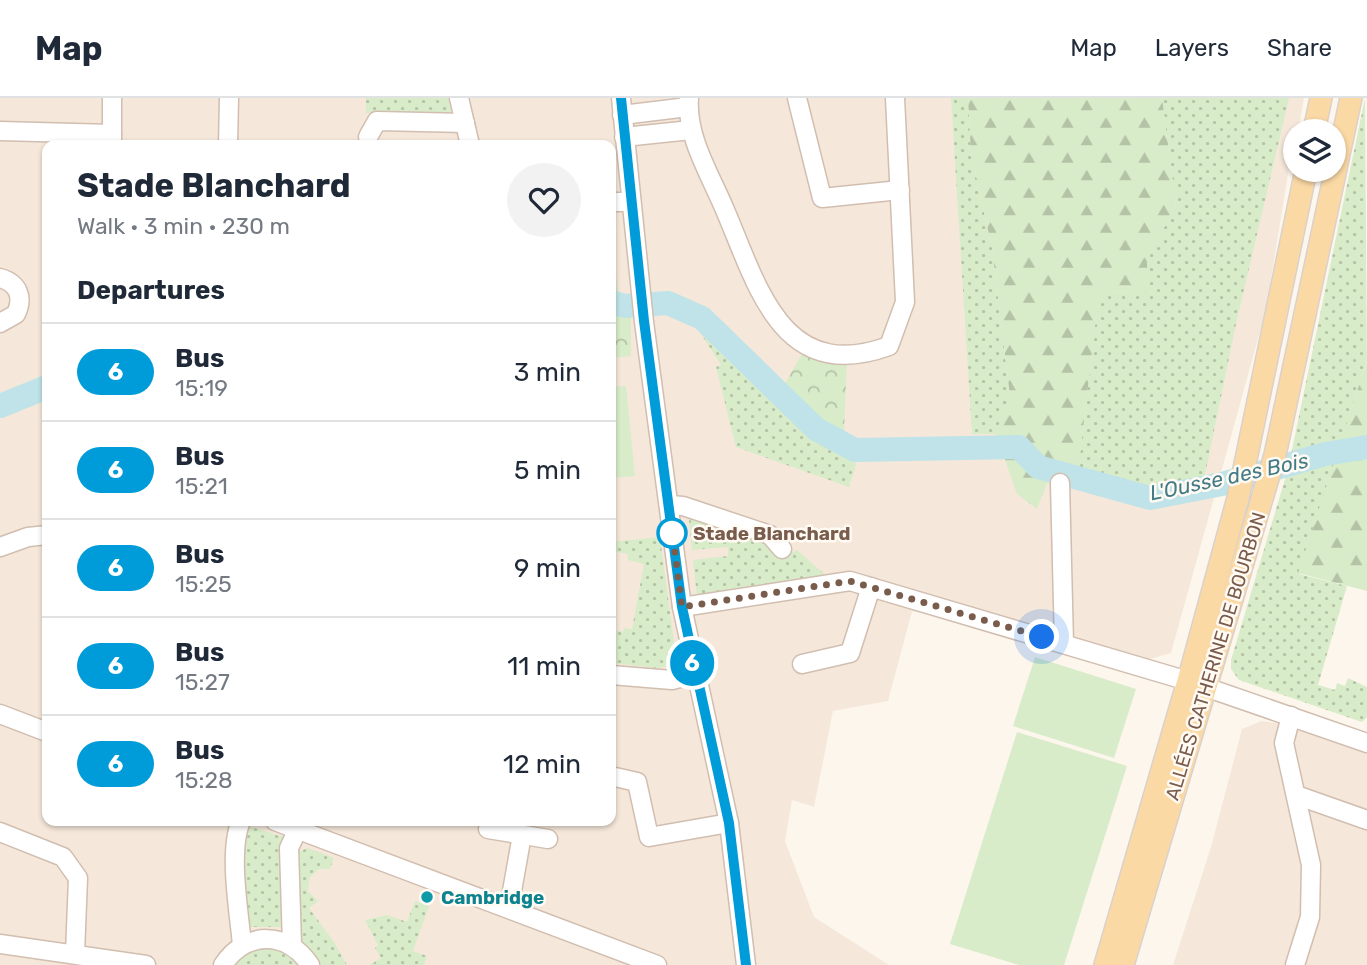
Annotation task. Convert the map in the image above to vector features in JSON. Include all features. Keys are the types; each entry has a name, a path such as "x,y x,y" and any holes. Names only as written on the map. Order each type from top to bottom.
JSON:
{"main road":[{"path":"1317,119 1321,98"},
{"name":"ALLÉES CATHERINE DE BOURBON","path":"1104,965 1197,684 1262,502 1275,454 1351,98"},
{"name":"ALLÉES CATHERINE DE BOURBON","path":"1123,965 1197,684 1248,455 1304,182"}],"street":[{"path":"0,131 112,139 112,98"},
{"path":"228,140 229,98"},
{"path":"459,98 469,140"},
{"path":"797,98 822,198 900,190"},
{"path":"746,965 729,823 682,607 644,321 622,107 688,103 691,130 767,309 795,339 827,355 862,356 889,346 905,302 895,98"},
{"path":"368,137 377,121 465,123"},
{"path":"624,137 691,130"},
{"path":"616,202 632,202"},
{"path":"0,278 14,285 20,299 16,314 0,323"},
{"path":"1059,483 1064,643"},
{"path":"669,505 683,506 770,535 782,549"},
{"path":"0,547 28,537 42,536"},
{"path":"682,607 850,581 1197,684 1367,743"},
{"path":"802,664 850,653 871,587"},
{"path":"616,675 672,680 695,674"},
{"path":"0,714 42,730"},
{"path":"1291,716 1284,743 1311,865 1310,917 1295,965"},
{"path":"616,777 637,782 649,837 729,823"},
{"path":"1296,795 1367,820"},
{"path":"239,826 236,871 242,945"},
{"path":"289,826 657,965"},
{"path":"292,945 289,848 298,829"},
{"path":"488,829 548,839"},
{"path":"0,832 63,857 78,878 75,954"},
{"path":"509,908 522,835"},
{"path":"223,965 242,945 267,938 292,945 310,965"},
{"path":"0,944 146,965"}],"shaded area":[{"path":"0,98 1304,98 1300,119 1283,119 1283,182 1287,182 1266,310 1171,653 1146,660 912,611 888,701 833,711 814,807 792,800 785,841 814,917 889,965 0,965"},
{"path":"1261,721 1367,736 1367,965 1173,965 1211,847 1242,729"}],"green space":[{"path":"366,98 448,98 451,111 446,117 366,113"},
{"path":"951,98 968,98 971,153 992,248 1010,397 996,434 972,434"},
{"path":"968,98 1162,98 1176,206 1147,258 1147,293 1099,292 1078,472 1047,483 1037,509 1017,494 996,434 1010,396 992,248 971,153"},
{"path":"1162,98 1289,98 1236,324 1200,499 1078,472 1099,292 1147,293 1147,258 1176,206"},
{"path":"1365,98 1367,361 1299,574 1347,586 1318,685 1335,690 1337,683 1345,686 1348,678 1367,687 1367,717 1362,722 1239,680 1231,669 1231,660 1288,469"},
{"path":"616,274 618,292 619,298 616,297"},
{"path":"616,311 631,313 631,356 616,358"},
{"path":"699,331 794,416 816,440 853,456 856,465 849,487 736,447 716,367 721,365"},
{"path":"804,350 847,363 844,431 849,437 826,428 783,387"},
{"path":"1367,361 1367,591 1298,573"},
{"path":"626,386 635,476 616,478 616,387"},
{"path":"688,511 758,536 779,558 797,550 827,576 697,597 693,560 728,556 728,547 692,550"},
{"path":"660,537 677,665 657,668 616,664 616,630 623,632 624,628 632,629 644,564 628,560 628,554 616,552 616,541"},
{"path":"1035,657 1136,689 1114,758 1013,726"},
{"path":"1017,732 1127,766 1064,965 1019,965 950,944"},
{"path":"248,826 284,837 287,920 282,927 248,927 244,920 241,833"},
{"path":"308,848 334,858 330,869 319,869 310,877 308,891 318,901 309,908 347,965 319,965 299,942 295,853"},
{"path":"415,901 429,906 413,951 427,956 424,965 370,965 381,958 375,948 378,945 365,920 387,915 407,922"},
{"path":"263,947 283,950 300,965 234,965 243,954"}],"waterway":[{"name":"L'Ousse des Bois","path":"616,303 625,306 668,303 702,318 816,429 855,450 1019,447 1038,467 1150,498 1222,484 1325,454 1367,447"},
{"name":"L'Ousse des Bois","path":"0,406 42,389"}],"bus line":[{"name":"6","path":"621,98 644,321 682,607 729,823 746,965"}],"place":[{"name":"Stade Blanchard","path":"672,533"},
{"name":"Cambridge","path":"427,897"}],"route":[{"path":"672,533 672,530 682,607 850,581 1042,637"}]}
